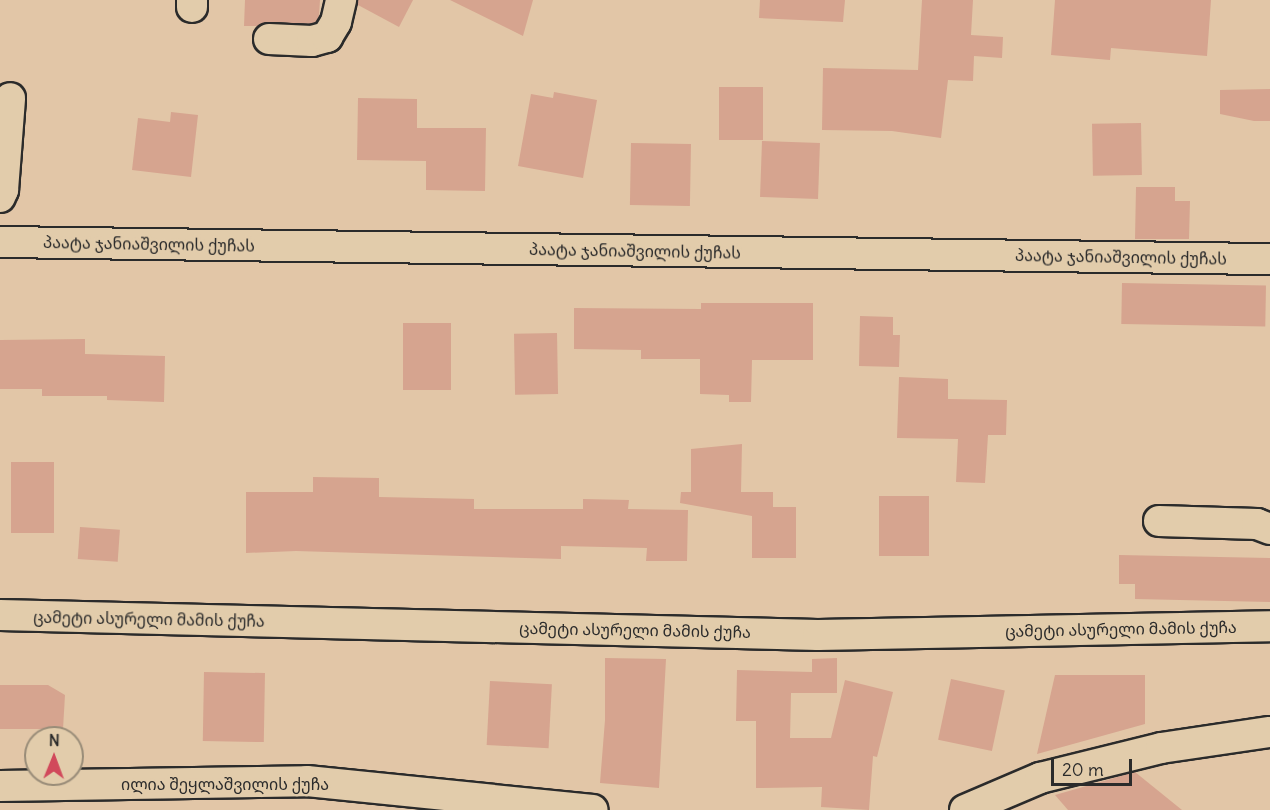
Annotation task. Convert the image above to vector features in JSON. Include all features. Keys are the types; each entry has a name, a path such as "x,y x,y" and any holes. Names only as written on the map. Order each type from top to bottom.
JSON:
{"street":[{"path":"268,39 312,41 327,37 336,22 341,0"},
{"path":"0,197 3,190 10,98"},
{"name":"პაატა ჯანიაშვილის ქუჩას","path":"0,242 1270,259"},
{"path":"1159,521 1257,524 1270,529"},
{"name":"ცამეტი ასურელი მამის ქუჩა","path":"0,615 818,635 1270,626"},
{"path":"965,810 1051,775 1161,747 1270,732"},
{"name":"ილია შეყლაშვილის ქუჩა","path":"0,786 307,781 420,800 593,810"}],"building":[{"path":"245,0 320,0 319,16 316,22 310,24 270,22 258,26 244,26"},
{"path":"358,0 413,0 399,27 358,5"},
{"path":"450,0 533,0 523,36"},
{"path":"760,0 845,0 843,22 759,18"},
{"path":"922,0 973,0 971,35 1003,37 1002,58 974,56 973,81 948,80 941,138 892,131 822,130 823,68 918,70"},
{"path":"1055,0 1211,0 1207,56 1111,48 1110,60 1051,55"},
{"path":"719,87 763,87 763,140 719,140"},
{"path":"1270,89 1270,121 1254,121 1220,114 1220,90"},
{"path":"554,92 597,100 583,178 518,166 531,94 553,98"},
{"path":"358,98 417,99 417,128 486,128 485,191 426,190 426,161 357,160"},
{"path":"171,112 198,115 191,177 132,170 138,118 170,122"},
{"path":"1141,123 1142,175 1093,176 1092,124"},
{"path":"762,141 820,143 818,199 760,197"},
{"path":"631,143 691,144 690,206 630,205"},
{"path":"1136,187 1175,187 1175,201 1190,201 1189,239 1135,239"},
{"path":"1122,283 1266,286 1265,327 1121,324"},
{"path":"701,303 813,303 813,360 752,360 751,402 729,402 729,395 700,394 700,359 641,359 641,350 574,349 574,308 701,309"},
{"path":"860,316 893,317 893,335 900,335 899,367 859,366"},
{"path":"403,323 451,323 451,390 403,390"},
{"path":"557,333 558,394 515,395 514,334"},
{"path":"85,339 85,354 165,356 164,402 107,400 107,396 42,396 42,389 0,389 0,340"},
{"path":"899,377 948,379 948,399 1007,400 1006,435 988,435 985,483 956,482 958,439 897,438"},
{"path":"742,444 741,492 773,492 773,507 796,507 796,558 752,558 752,516 680,503 681,492 691,492 691,449"},
{"path":"11,462 54,462 54,533 11,533"},
{"path":"313,477 379,478 379,497 474,499 474,509 583,509 583,499 629,500 628,509 688,510 687,561 646,561 647,548 561,546 561,559 296,551 246,553 246,492 313,492"},
{"path":"879,496 929,496 929,556 879,556"},
{"path":"80,527 120,530 118,562 78,559"},
{"path":"1119,555 1270,558 1270,602 1135,599 1135,584 1119,584"},
{"path":"605,658 666,659 659,788 600,783 605,720"},
{"path":"837,658 837,693 791,693 790,738 831,738 845,680 893,692 877,757 873,756 869,810 821,807 822,787 756,788 756,721 736,721 737,670 812,672 812,659"},
{"path":"204,672 265,673 264,742 203,741"},
{"path":"1055,675 1145,675 1145,724 1037,754"},
{"path":"951,679 1005,690 992,751 938,740"},
{"path":"490,681 552,684 549,748 487,745"},
{"path":"0,685 48,685 65,695 63,726 24,726 24,729 0,729"},
{"path":"1135,772 1182,810 1068,810 1055,795"}]}
